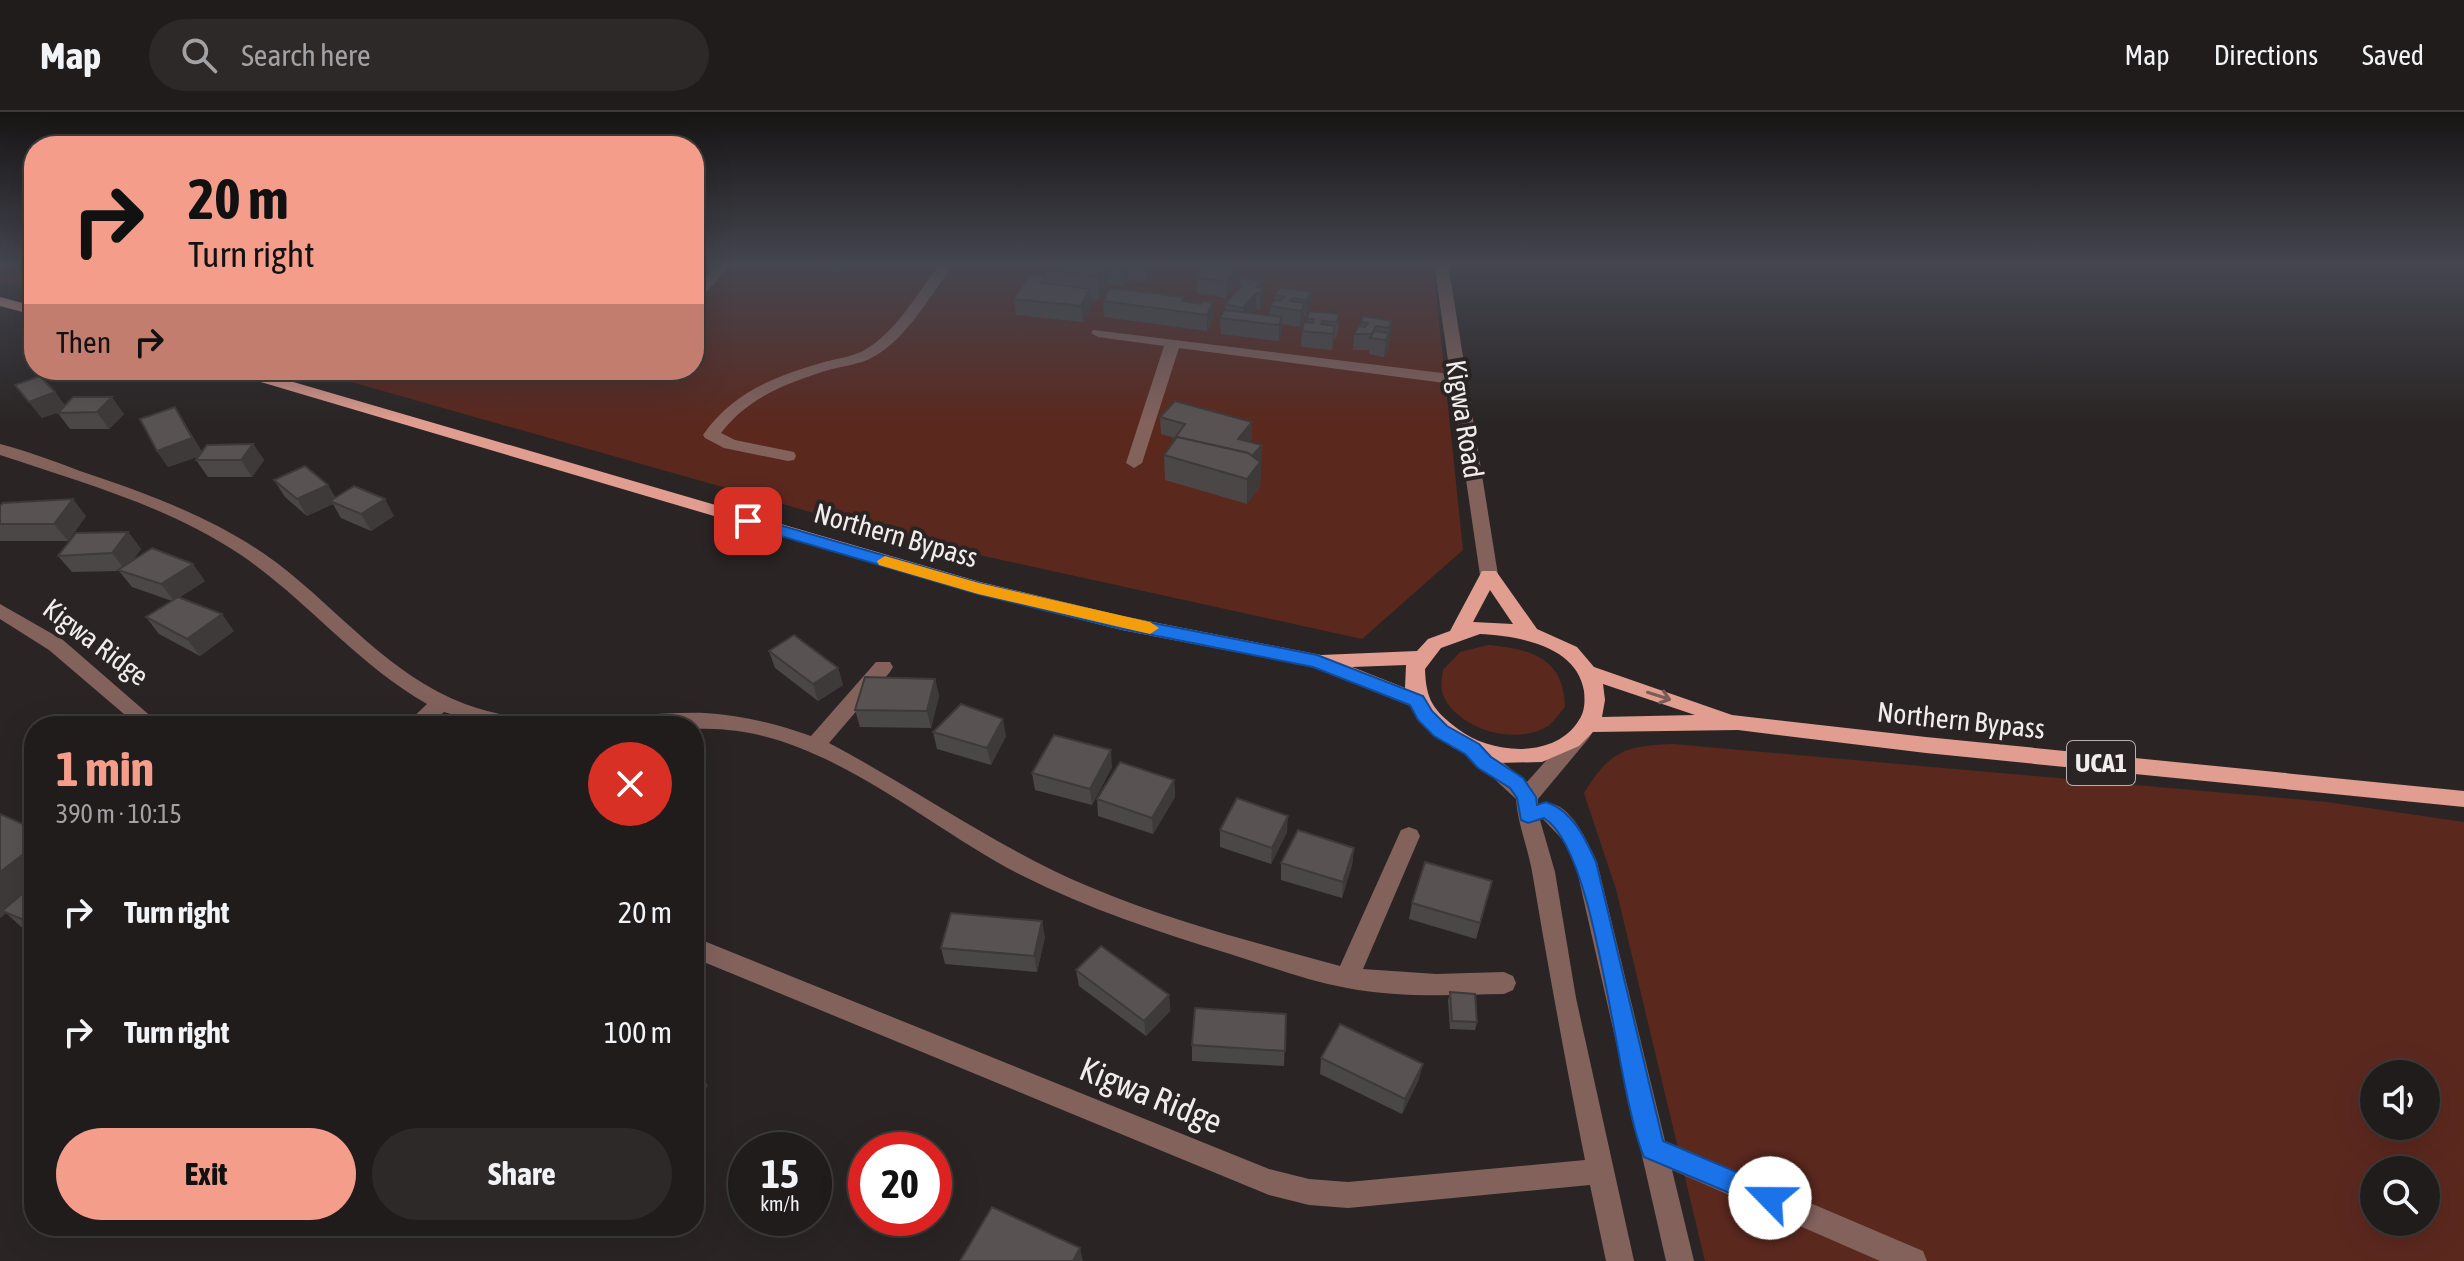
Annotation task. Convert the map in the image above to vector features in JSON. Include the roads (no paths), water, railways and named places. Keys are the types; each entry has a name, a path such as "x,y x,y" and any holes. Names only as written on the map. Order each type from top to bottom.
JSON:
{"main road":[{"name":"Northern Bypass","path":"269,380 978,588 1122,623 1317,661"},
{"path":"1459,631 1489,575 1529,632"},
{"path":"1501,627 1529,632 1562,647 1591,680 1596,699 1593,717 1564,746 1540,754 1514,756 1472,749 1440,731 1425,715 1413,686 1420,658 1441,638 1459,631 1501,627"},
{"path":"1317,661 1420,658"},
{"path":"1317,661 1417,701"},
{"name":"UCA1","path":"1585,671 1738,722"},
{"name":"Northern Bypass","path":"1738,722 1926,745 2464,799"},
{"name":"UCA1","path":"1584,729 1738,722"}],"street":[{"path":"788,456 730,444 711,435 757,391 868,354 909,317"},
{"name":"Kigwa Road","path":"1449,317 1489,575"},
{"path":"1098,333 1458,380"},
{"path":"1134,463 1173,342"},
{"path":"0,449 104,485 197,525 245,550 289,582 369,653 441,703 486,716"},
{"name":"Kigwa Ridge","path":"0,610 56,645 140,716"},
{"path":"815,745 883,667"},
{"path":"426,716 441,703"},
{"path":"704,721 767,729 815,745 888,784 1026,867 1082,894 1146,918 1347,978 1436,985 1504,983"},
{"path":"1527,806 1584,729"},
{"path":"1472,749 1516,783 1527,806 1544,872 1564,998 1620,1261"},
{"path":"1527,806 1559,817 1575,839 1586,862 1680,1261"},
{"path":"1347,978 1409,836"},
{"name":"Kigwa Ridge","path":"704,951 1269,1182 1309,1192 1348,1195 1603,1171"},
{"path":"1653,1149 1913,1261"}]}
